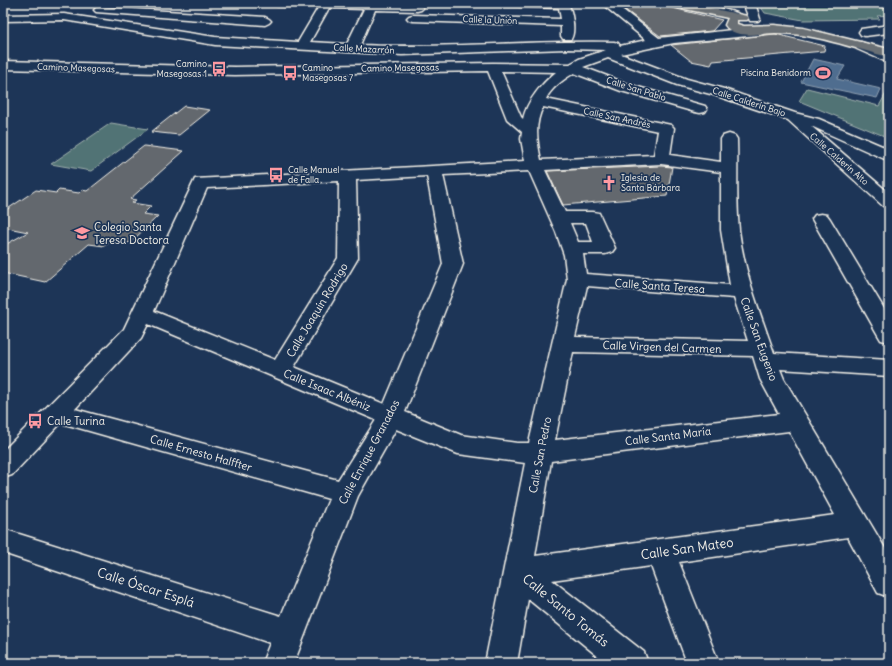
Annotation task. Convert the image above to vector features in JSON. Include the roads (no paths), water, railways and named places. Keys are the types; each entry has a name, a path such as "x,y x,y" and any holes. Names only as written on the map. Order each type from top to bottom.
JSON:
{"main road":[{"path":"671,3 718,13 749,23 794,31 845,36 864,32 877,35 888,44"},
{"path":"845,36 861,46"}],"street":[{"path":"235,71 250,43 278,3"},
{"name":"Calle la Unión","path":"278,3 372,5 503,20 567,23"},
{"path":"501,3 564,5 567,23 566,45"},
{"path":"501,39 504,3"},
{"path":"607,3 657,43"},
{"path":"690,3 749,23"},
{"path":"749,3 749,23"},
{"path":"302,46 326,4"},
{"path":"352,48 372,5"},
{"path":"402,51 416,9"},
{"path":"78,19 93,10 265,21"},
{"name":"Calle Mazarrón","path":"3,18 45,17 78,19 206,40 402,51 566,45"},
{"path":"713,37 749,23"},
{"path":"438,38 501,39 553,42 566,45 631,47 713,37 749,23"},
{"path":"861,46 878,53 888,44"},
{"path":"566,45 594,58"},
{"name":"Calle San Pedro","path":"501,663 540,453 577,279 572,248 534,165 528,139 530,116 537,101 552,83 573,68 594,58 631,47"},
{"name":"Calle Calderín Bajo","path":"608,53 682,82 719,92 790,116 814,122 873,147 889,156"},
{"name":"Camino Masegosas","path":"3,65 235,71 493,67 573,68"},
{"path":"493,67 514,119 529,130"},
{"name":"Camino Masegosas","path":"533,67 544,69 552,74 554,77 552,83"},
{"name":"Calle San Pablo","path":"573,68 626,88 700,109"},
{"name":"Calle San Andrés","path":"537,101 666,128 661,159"},
{"name":"Calle Calderín Alto","path":"790,116 889,202"},
{"name":"Calle San Eugenio","path":"729,139 730,230 742,292 772,379 889,583"},
{"path":"3,468 133,333 201,183 661,159 730,168"},
{"name":"Calle Enrique Granados","path":"278,663 345,493 391,416 453,264 434,170"},
{"name":"Calle Joaquín Rodrigo","path":"280,371 348,258 347,175"},
{"path":"558,218 593,217 605,248 572,248"},
{"path":"821,219 889,334"},
{"name":"Calle Santa Teresa","path":"577,279 742,292"},
{"name":"Calle Isaac Albéniz","path":"142,314 458,444 517,453 540,453"},
{"name":"Calle Virgen del Carmen","path":"563,344 763,354 889,368"},
{"name":"Calle Ernesto Halffter","path":"56,413 345,493"},
{"name":"Calle Santa María","path":"540,453 568,448 796,422"},
{"name":"Calle San Mateo","path":"518,572 855,524"},
{"name":"Calle Óscar Esplá","path":"3,541 290,634"},
{"path":"660,551 703,663"},
{"name":"Calle Santo Tomás","path":"518,572 632,663"}],"water":[{"name":"Piscina Benidorm","path":"813,59 845,66 837,79 881,89 877,98 801,82"}],"place":[{"name":"Camino Masegosas 1","path":"219,69"},
{"name":"Camino Masegosas 7","path":"290,73"},
{"name":"Piscina Benidorm","path":"823,73"},
{"name":"Calle Manuel de Falla","path":"276,175"},
{"name":"Iglesia de Santa Bárbara","path":"609,183"},
{"name":"Colegio Santa Teresa Doctora","path":"82,233"},
{"name":"Calle Turina","path":"35,421"}]}
